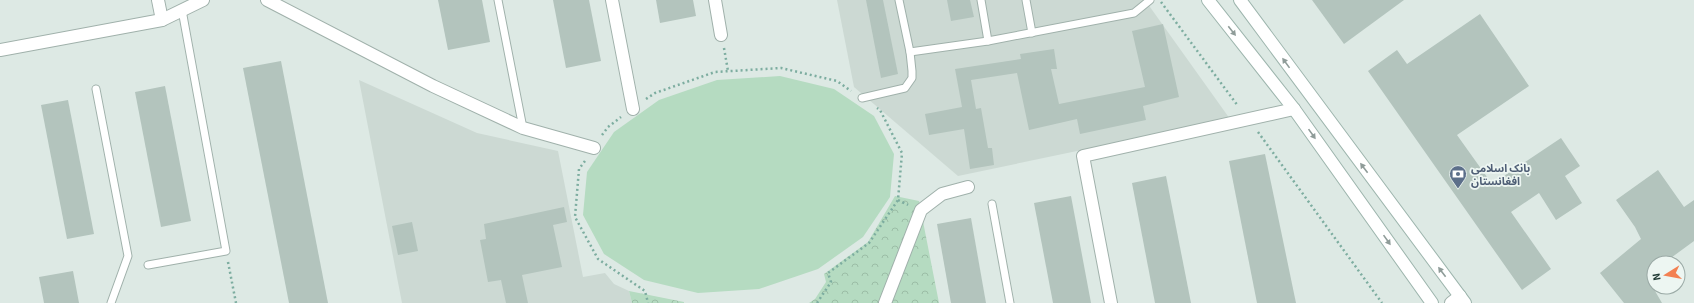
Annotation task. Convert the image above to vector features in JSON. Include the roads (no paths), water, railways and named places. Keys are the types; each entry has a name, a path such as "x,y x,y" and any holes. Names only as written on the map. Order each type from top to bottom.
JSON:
{"street":[{"path":"158,0 162,20"},
{"path":"0,50 162,20 203,0"},
{"path":"267,0 433,86 522,128 594,148"},
{"path":"612,0 633,109"},
{"path":"715,0 721,35"},
{"path":"1208,0 1294,109 1432,303"},
{"path":"1240,0 1459,301"},
{"path":"1111,303 1082,156 1294,109"},
{"path":"885,303 922,210 942,194 968,187"}],"lane":[{"path":"498,0 522,128"},
{"path":"862,98 906,88 912,78 910,52 899,0"},
{"path":"981,0 988,41"},
{"path":"1026,0 1032,33"},
{"path":"910,52 988,41 1134,13 1150,0"},
{"path":"148,265 226,251 182,10"},
{"path":"96,89 128,256 111,303"},
{"path":"992,204 1010,303"}],"place":[{"name":"بانک اسلامی افغانستان","path":"1458,189"}]}
